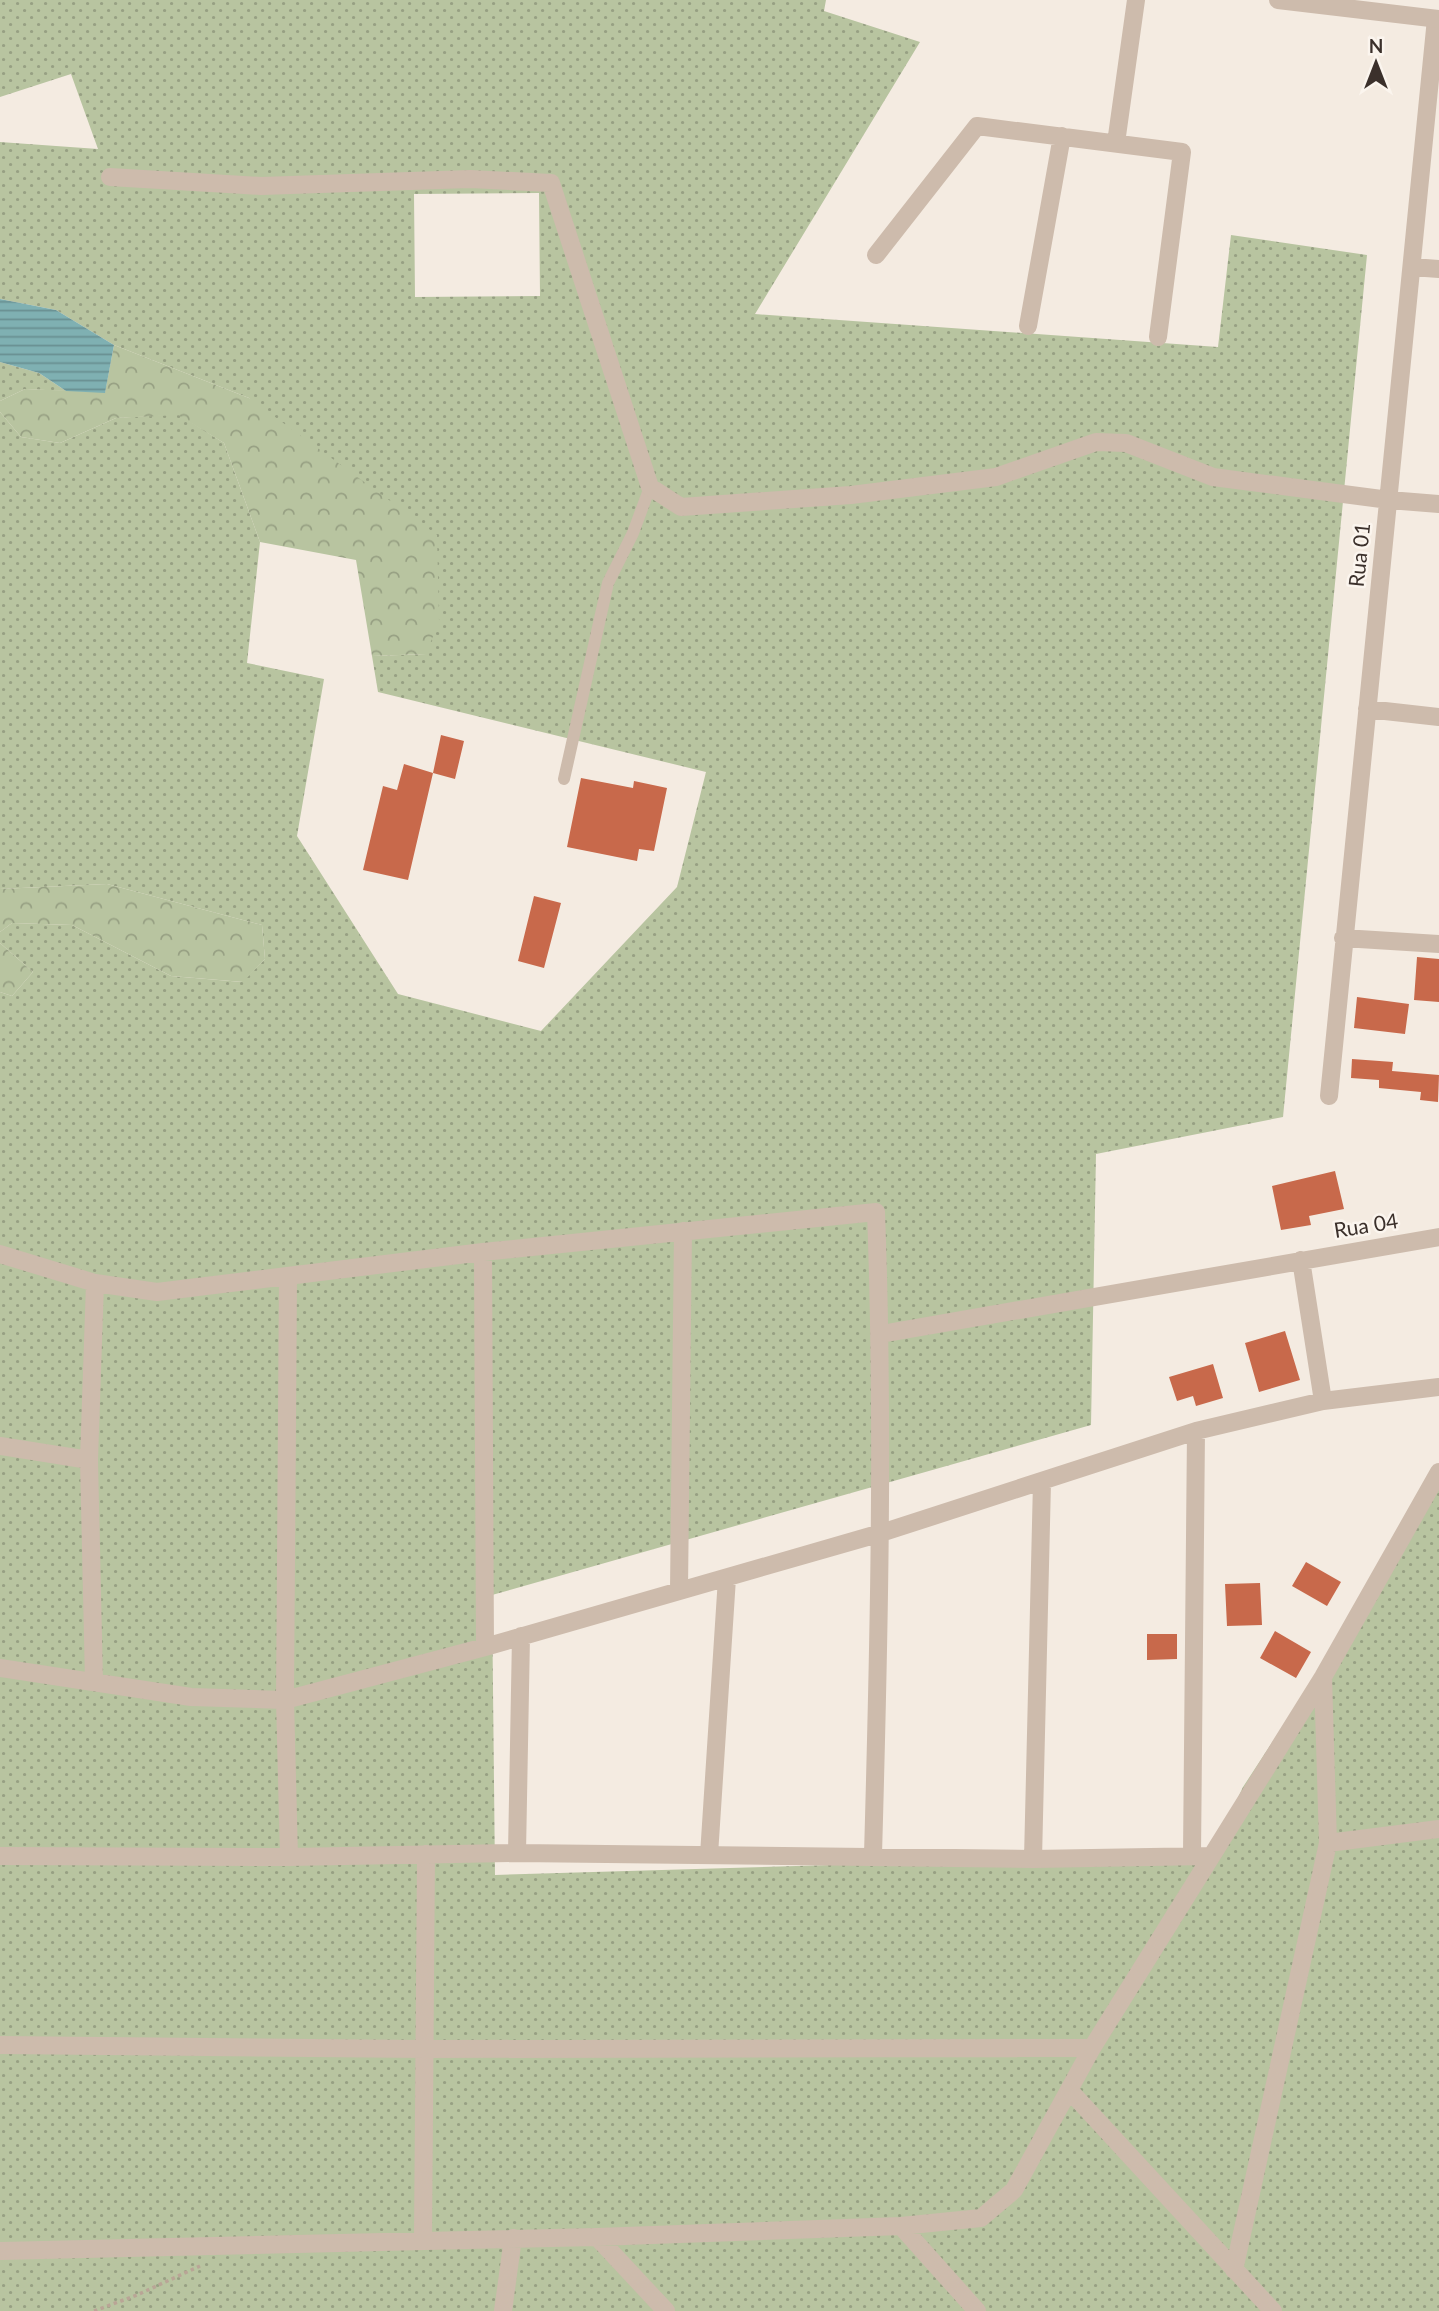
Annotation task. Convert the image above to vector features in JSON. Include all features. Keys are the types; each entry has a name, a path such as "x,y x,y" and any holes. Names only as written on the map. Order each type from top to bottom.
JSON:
{"street":[{"path":"1116,142 1136,0"},
{"path":"1278,0 1438,19"},
{"name":"Rua 01","path":"1329,1096 1438,19"},
{"path":"876,255 976,126 1182,152 1158,337"},
{"path":"1028,326 1062,136"},
{"path":"110,177 261,186 470,179 551,183 650,487 681,507 851,495 996,478 1096,442 1126,443 1213,477 1439,504"},
{"path":"1412,267 1439,269"},
{"path":"1367,709 1439,717"},
{"path":"1343,938 1439,944"},
{"path":"0,1254 95,1283 157,1292 483,1252 876,1212 881,1334 881,1533 873,1855"},
{"path":"679,1590 683,1231"},
{"name":"Rua 04","path":"881,1334 1439,1237"},
{"path":"483,1252 485,1647"},
{"path":"1301,1260 1322,1401"},
{"path":"288,1276 285,1700 289,1857"},
{"path":"94,1681 89,1460 95,1283"},
{"path":"0,1668 191,1697 285,1700 485,1647 881,1533 1196,1431 1322,1401 1439,1387"},
{"path":"1196,1431 1200,1856"},
{"path":"0,1446 89,1460"},
{"path":"0,2251 597,2237 901,2226 981,2218 1014,2190 1071,2092 1092,2049 1200,1856 1323,1676 1439,1472"},
{"path":"1033,1859 1042,1482"},
{"path":"709,1855 727,1578"},
{"path":"517,1853 521,1636"},
{"path":"1234,2270 1328,1843 1323,1676"},
{"path":"1328,1843 1439,1829"},
{"path":"0,1856 289,1857 517,1853 873,1855 1033,1859 1200,1856"},
{"path":"423,2240 426,1854"},
{"path":"0,2045 426,2049 1092,2049"},
{"path":"1071,2092 1273,2311"},
{"path":"901,2226 977,2311"},
{"path":"597,2237 666,2311"},
{"path":"503,2311 513,2238"}],"lane":[{"path":"564,779 608,583 633,533 650,487"}],"path":[{"path":"94,2311 138,2295 210,2261"}],"green space":[{"path":"0,0 826,0 824,11 920,42 755,314 1218,347 1231,235 1367,255 1283,1117 1096,1154 1091,1425 492,1595 495,1875 1200,1854 1209,1858 1243,1787 1439,1487 1439,2311 0,2311 0,992 12,996 33,972 0,943 0,932 12,923 72,925 171,976 242,982 265,959 262,925 107,884 0,889 0,412 21,437 60,443 116,418 178,414 224,443 260,542 247,663 324,679 297,836 398,994 541,1031 677,887 706,772 378,692 372,656 426,654 249,398 114,345 56,310 0,299 0,142 98,149 71,74 0,97","holes":["539,193 540,296 415,297 414,194"]},
{"path":"114,345 249,398 437,535 439,621 426,654 372,656 356,560 260,542 224,443 178,415 116,418 60,443 21,437 0,412 0,401 25,389 105,392"},
{"path":"0,362 39,373 66,391 25,389 0,401"},
{"path":"107,884 262,925 265,959 243,982 171,976 72,925 12,923 0,932 0,889"},
{"path":"0,943 33,972 12,996 0,992"}],"water":[{"path":"0,299 56,310 114,345 105,393 66,391 39,373 0,362"}],"building":[{"path":"441,735 464,741 455,779 433,773"},
{"path":"404,764 433,773 408,880 363,870 383,786 397,790"},
{"path":"581,778 633,788 634,781 667,788 654,851 639,849 637,861 567,847"},
{"path":"534,896 561,903 544,968 518,961"},
{"path":"1417,957 1439,959 1439,1002 1414,1000"},
{"path":"1357,997 1409,1004 1405,1034 1354,1028"},
{"path":"1352,1059 1393,1062 1392,1071 1439,1075 1438,1102 1420,1100 1421,1092 1379,1088 1379,1080 1351,1078"},
{"path":"1335,1171 1344,1209 1309,1216 1311,1225 1281,1230 1272,1186"},
{"path":"1285,1331 1300,1380 1259,1392 1245,1343"},
{"path":"1213,1364 1223,1398 1196,1406 1193,1396 1177,1401 1169,1377"},
{"path":"1306,1562 1341,1582 1327,1606 1292,1586"},
{"path":"1260,1583 1262,1625 1227,1626 1225,1584"},
{"path":"1275,1631 1311,1652 1296,1678 1260,1658"},
{"path":"1147,1634 1177,1634 1177,1659 1147,1660"}]}
